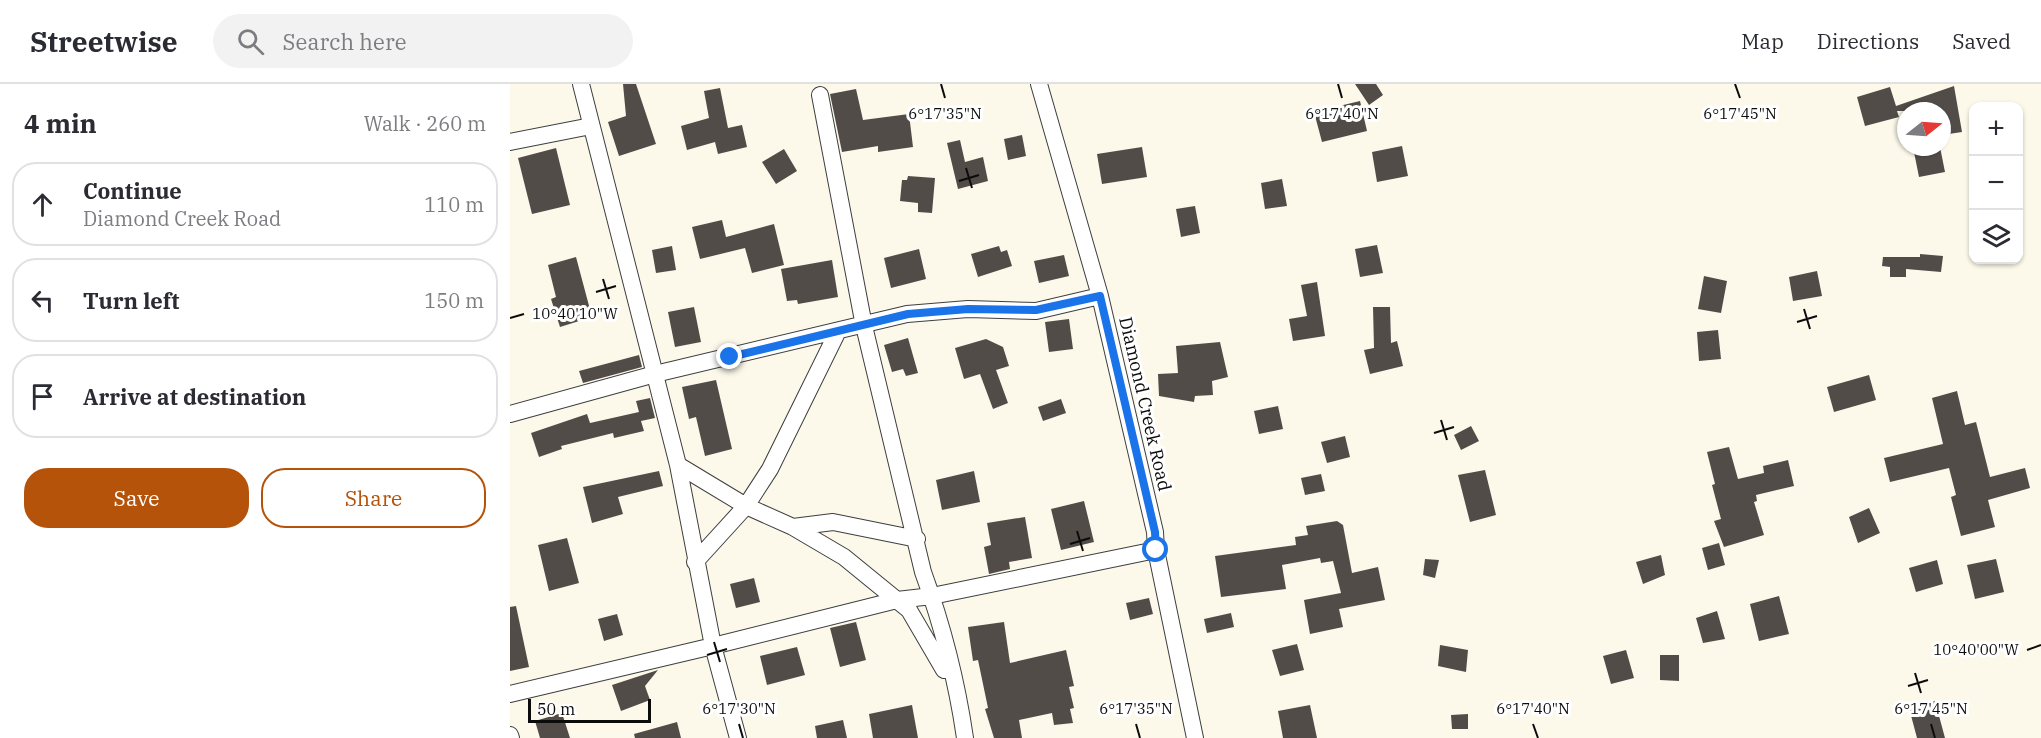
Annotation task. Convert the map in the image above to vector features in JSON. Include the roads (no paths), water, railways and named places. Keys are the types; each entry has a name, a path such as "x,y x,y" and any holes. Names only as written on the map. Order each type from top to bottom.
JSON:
{"street":[{"path":"581,84 678,465 713,646 738,738"},
{"name":"Diamond Creek Road","path":"1039,84 1100,296 1155,532 1156,550 1195,738"},
{"path":"820,95 864,326 917,539 923,572 932,596 962,715 965,738"},
{"path":"510,142 591,126"},
{"path":"510,414 655,374 837,333 908,314 968,309 1036,310 1100,296"},
{"path":"695,561 746,506 770,469 837,333"},
{"path":"678,465 746,506 793,527 844,557 909,610 939,659 962,715"},
{"path":"793,527 833,522 917,539"},
{"path":"510,694 897,600 932,596 1156,550"}]}
